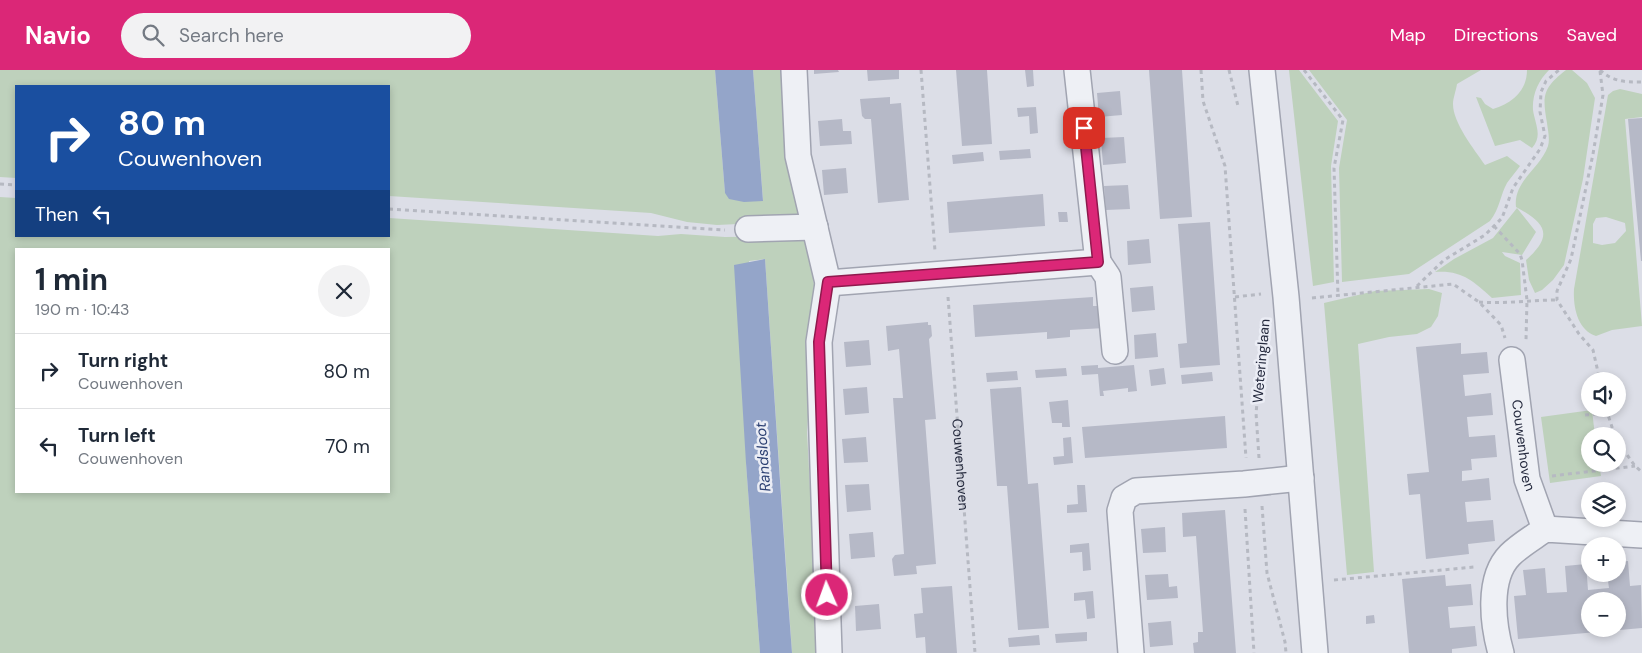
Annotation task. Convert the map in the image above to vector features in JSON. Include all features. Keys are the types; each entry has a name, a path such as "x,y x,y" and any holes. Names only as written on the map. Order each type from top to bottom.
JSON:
{"street":[{"path":"794,70 798,156 828,282 819,342 829,653"},
{"path":"1077,70 1098,262 1108,277 1116,351"},
{"name":"Weteringlaan","path":"1262,70 1273,299 1301,478 1315,653"},
{"path":"748,229 815,227"},
{"path":"828,282 1098,262"},
{"name":"Couwenhoven","path":"1512,360 1527,479 1545,529"},
{"path":"1131,653 1120,511 1124,498 1136,491 1301,478"},
{"path":"1500,653 1496,637 1494,610 1496,579 1509,556 1545,529 1642,535"}],"path":[{"name":"Couwenhoven","path":"921,70 935,250 946,274 975,653"},
{"path":"1201,70 1203,101 1225,166 1247,468 1252,482 1254,653"},
{"path":"1229,70 1239,109"},
{"path":"1304,70 1343,120 1334,168 1338,296"},
{"path":"1417,287 1444,260 1485,235 1502,218 1513,188 1540,149 1545,136 1540,112 1541,92 1546,81 1559,70"},
{"path":"1600,70 1616,81 1642,82"},
{"path":"1598,372 1593,350 1579,334 1557,300 1557,291 1572,259 1594,154 1603,95 1600,70"},
{"path":"0,184 15,185"},
{"path":"390,209 712,230 748,229"},
{"path":"1234,297 1273,299 1338,296 1453,284 1479,302 1501,325 1512,360 1527,352 1527,300 1522,260 1520,254 1494,226"},
{"path":"1479,302 1557,300"},
{"name":"Weteringlaan","path":"1263,340 1252,482 1267,573 1285,642 1286,653"},
{"path":"1626,453 1642,472"},
{"path":"1527,479 1635,466"},
{"path":"1333,580 1490,565 1501,570"}],"green space":[{"path":"0,70 715,70 725,193 763,200 753,70 783,70 801,221 717,225 687,222 651,213 390,196 390,85 15,85 15,178 0,177"},
{"path":"1289,70 1299,70 1338,121 1331,166 1334,282 1313,286"},
{"path":"1309,70 1481,70 1457,84 1453,99 1456,119 1485,165 1507,156 1520,166 1507,183 1490,221 1409,274 1342,282 1339,168 1347,120"},
{"path":"1527,70 1549,70 1539,84 1534,99 1533,110 1538,134 1537,139 1532,148 1520,140 1495,146 1476,97 1481,98 1485,104 1493,109 1512,100 1524,84"},
{"path":"1566,70 1572,70 1587,83 1595,98 1583,179 1564,265 1553,280 1542,290 1535,293 1529,280 1526,260 1540,243 1543,230 1540,224 1516,207 1516,198 1523,182 1539,162 1548,146 1546,93 1558,76"},
{"path":"1620,89 1642,94 1642,117 1625,119 1642,326 1612,330 1596,336 1584,329 1580,323 1574,303 1574,289 1608,95","holes":["1606,217 1625,223 1626,231 1615,243 1602,245 1593,243 1593,224 1596,218"]},
{"path":"0,197 15,198 15,237 390,237 390,218 658,236 681,234 725,237 797,236 807,242 814,284 807,432 813,544 822,653 792,653 765,259 749,261 746,463 760,653 0,653"},
{"path":"1517,208 1536,232 1522,255 1502,252 1505,256 1520,263 1521,295 1492,298 1479,286 1460,275 1435,272 1454,259 1493,238"},
{"path":"1429,289 1442,293 1438,316 1431,327 1417,334 1389,337 1358,344 1374,572 1347,575 1324,303 1375,291"},
{"path":"1581,412 1581,417 1593,417 1594,427 1581,427 1581,472 1600,472 1601,476 1550,483 1541,417"}],"water":[{"path":"715,70 753,70 763,201 744,202 729,199 725,193"},
{"name":"Randsloot","path":"765,259 792,653 760,653 746,463 734,265"}],"building":[{"path":"814,70 838,70 839,72 814,74"},
{"path":"867,70 899,70 899,79 868,81"},
{"path":"956,70 987,70 992,144 962,146"},
{"path":"1025,70 1033,70 1034,86 1027,87"},
{"path":"1149,70 1182,70 1192,217 1160,219"},
{"path":"1120,91 1122,115 1099,117 1097,93"},
{"path":"890,97 890,104 901,103 909,200 878,203 871,119 865,119 862,116 860,99"},
{"path":"1036,107 1038,133 1030,134 1029,116 1018,117 1017,108"},
{"path":"1642,118 1642,261 1641,261 1628,119"},
{"path":"842,119 843,131 851,131 852,144 820,146 818,121"},
{"path":"1124,137 1126,163 1103,165 1101,138"},
{"path":"1030,149 1031,158 1000,160 999,151"},
{"path":"983,152 984,161 953,164 952,155"},
{"path":"846,168 848,193 824,195 822,170"},
{"path":"1128,185 1130,209 1106,210 1104,186"},
{"path":"1043,194 1045,226 949,233 947,202"},
{"path":"1058,212 1067,212 1068,222 1059,222"},
{"path":"1210,222 1220,365 1180,368 1178,344 1187,343 1178,224"},
{"path":"1149,239 1151,263 1128,265 1127,241"},
{"path":"1153,286 1155,310 1132,312 1130,288"},
{"path":"1093,297 1093,306 1102,306 1104,328 1070,330 1070,337 1047,339 1047,332 975,337 973,305"},
{"path":"928,322 928,325 931,325 932,336 929,339 936,419 925,420 936,564 916,566 917,574 894,576 892,559 895,555 904,554 893,398 903,398 899,349 888,351 886,326"},
{"path":"1156,333 1158,357 1135,359 1134,335"},
{"path":"869,340 871,365 846,367 844,342"},
{"path":"1461,343 1461,354 1487,352 1489,373 1463,375 1465,396 1491,393 1493,415 1467,417 1469,437 1495,435 1497,457 1471,459 1472,470 1462,471 1462,481 1489,478 1491,500 1465,502 1467,522 1493,520 1495,541 1468,544 1469,554 1426,559 1420,494 1409,495 1407,474 1429,472 1416,347"},
{"path":"1098,365 1098,368 1134,365 1137,391 1128,392 1128,388 1103,391 1104,396 1100,396 1098,374 1082,375 1081,366"},
{"path":"1066,368 1067,376 1036,378 1035,370"},
{"path":"1164,368 1166,384 1151,386 1149,370"},
{"path":"1017,371 1018,380 987,382 986,373"},
{"path":"1212,372 1213,381 1182,384 1181,375"},
{"path":"867,387 869,413 845,415 843,389"},
{"path":"1021,387 1028,484 1038,483 1049,628 1018,630 1007,486 997,486 990,389"},
{"path":"1068,400 1070,427 1062,427 1062,423 1052,423 1049,402"},
{"path":"1225,416 1227,448 1085,458 1082,427"},
{"path":"866,437 868,462 844,463 842,439"},
{"path":"1071,437 1073,463 1054,465 1053,457 1064,456 1063,438"},
{"path":"869,484 871,510 847,512 845,485"},
{"path":"1077,485 1085,485 1087,512 1067,513 1067,505 1078,504"},
{"path":"1225,510 1236,653 1194,653 1193,643 1198,642 1198,632 1203,632 1196,536 1183,537 1182,513"},
{"path":"1165,527 1166,552 1143,553 1141,529"},
{"path":"873,532 875,557 851,559 849,534"},
{"path":"1089,543 1091,570 1083,571 1082,552 1070,553 1070,545"},
{"path":"1626,561 1628,561 1630,586 1641,585 1642,628 1626,629 1626,592 1581,592 1581,633 1518,639 1514,596 1526,595 1523,570 1545,568 1547,593 1567,592 1565,566 1581,564 1581,582 1587,582 1588,590 1609,588 1608,582 1626,582"},
{"path":"1168,574 1169,587 1177,586 1178,598 1147,600 1145,575"},
{"path":"1445,575 1446,586 1471,584 1473,605 1448,607 1450,628 1475,626 1477,646 1452,649 1452,653 1409,653 1402,579"},
{"path":"952,586 957,653 926,653 925,637 916,638 914,614 923,613 921,588"},
{"path":"1093,591 1095,618 1087,619 1085,600 1074,601 1074,593"},
{"path":"879,604 881,629 856,631 855,606"},
{"path":"1374,615 1375,623 1366,624 1366,616"},
{"path":"1171,621 1173,645 1150,647 1148,623"},
{"path":"1087,632 1087,641 1056,643 1055,634"},
{"path":"1039,635 1040,645 1009,647 1008,638"}],"route":[{"path":"827,595 819,342 828,282 1098,262 1084,128"}]}
